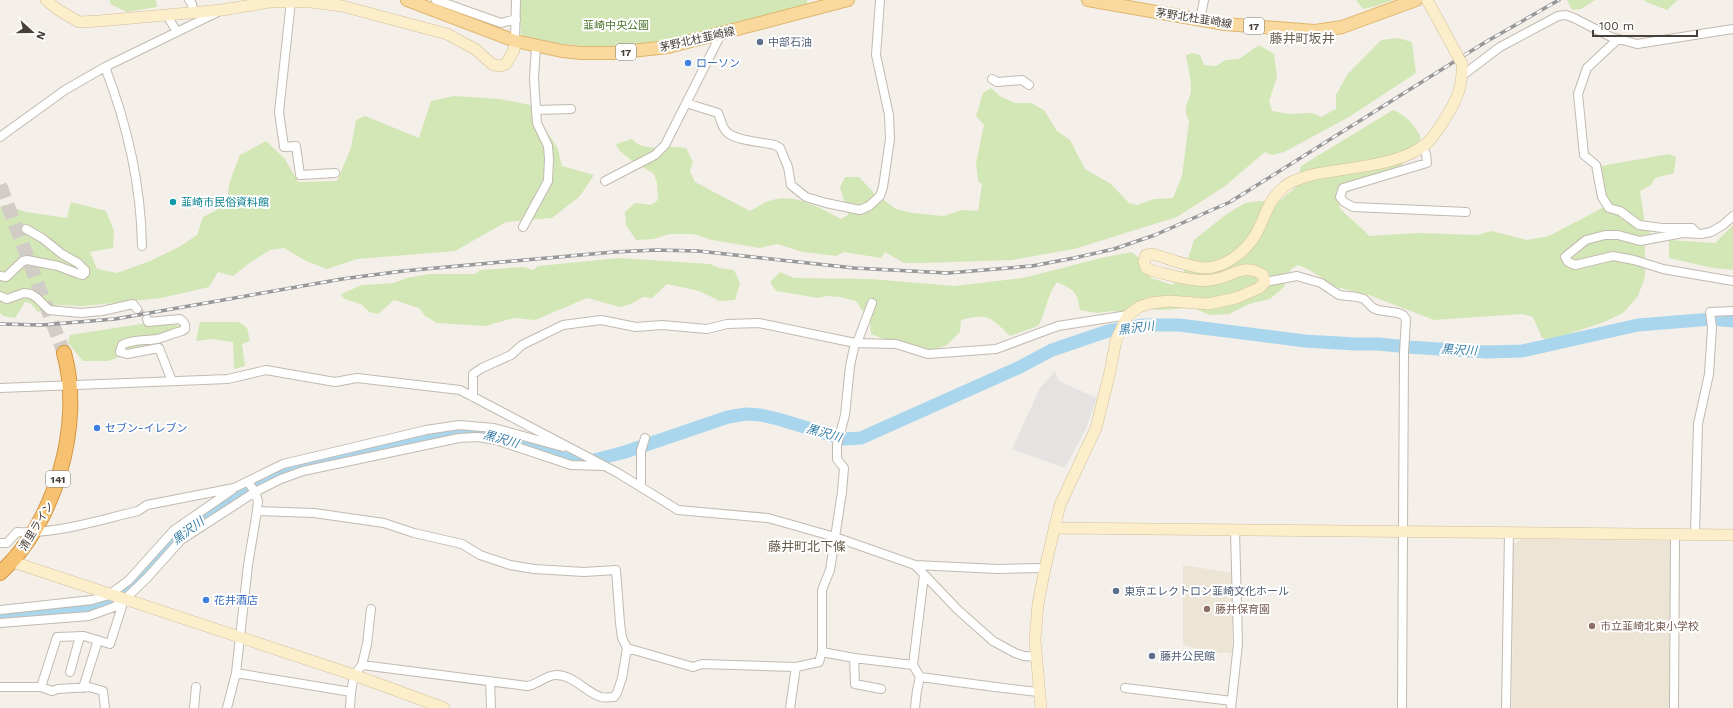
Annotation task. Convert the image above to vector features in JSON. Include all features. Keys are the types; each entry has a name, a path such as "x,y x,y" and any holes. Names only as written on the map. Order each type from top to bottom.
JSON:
{"highway":[{"name":"清里ライン","path":"0,573 13,562 34,532 52,500 62,468 70,420 70,386 64,353"}],"main road":[{"name":"茅野北杜韮崎線","path":"407,0 515,41 581,53 613,53 668,47 716,35 810,5 848,0"},
{"name":"茅野北杜韮崎線","path":"1088,0 1200,20 1287,30 1328,30 1342,27 1416,0"}],"street":[{"path":"46,0 78,22 222,10 270,2 291,1 342,3 447,34 475,49 493,65 501,66 506,64 514,50 516,0"},
{"path":"189,0 192,4 193,12"},
{"path":"436,0 500,23 516,19"},
{"path":"686,103 718,113 724,129 728,134 735,137 775,145 780,148 788,167 791,185 806,197 860,210 868,206 880,196 883,187 890,139 889,115 876,55 880,0"},
{"path":"1200,20 1204,0"},
{"path":"1265,282 1263,275 1252,270 1242,270 1217,279 1190,279 1153,271 1146,268 1144,261 1146,256 1152,254 1199,267 1216,266 1228,261 1242,251 1256,236 1273,199 1281,189 1298,179 1316,173 1375,164 1403,156 1422,147 1434,136 1450,111 1462,85 1462,64 1427,0"},
{"path":"291,1 279,112 284,147 296,146 300,175 335,173"},
{"path":"0,137 64,90 105,67 222,10"},
{"path":"166,14 177,32"},
{"path":"1462,75 1500,46 1558,16 1566,15 1610,37 1637,44 1733,29"},
{"path":"605,181 655,155 665,145 718,40 716,35"},
{"path":"1618,39 1587,68 1578,94 1584,155 1596,165 1602,197 1609,208 1620,212 1640,225 1662,228 1692,228 1697,233"},
{"path":"523,227 548,181 548,146 537,123 534,78 536,46"},
{"path":"105,67 118,100 134,168 142,246"},
{"path":"992,79 997,82 1022,80 1029,85"},
{"path":"536,110 570,109"},
{"path":"1422,147 1426,154 1427,163 1343,188 1340,197 1344,202 1353,207 1466,212"},
{"path":"1733,216 1723,226 1711,232 1701,234 1683,234 1640,241 1618,235 1605,235 1586,240 1565,257 1568,262 1575,265 1613,256 1634,260 1663,269 1733,281"},
{"path":"0,276 6,277 23,261 27,260 58,266 83,275 85,273 85,270 78,263 62,254 42,238 26,229"},
{"path":"1040,708 1036,640 1038,604 1044,568 1060,505 1096,428 1118,334 1125,319 1139,307 1151,303 1169,301 1208,304 1236,298 1258,288 1265,282 1297,276 1321,283 1339,295 1364,299 1373,308 1403,315 1406,319 1404,341 1402,532 1402,708"},
{"path":"0,296 7,299 24,293 31,294 49,310 67,312 81,313 102,311 133,304 137,309"},
{"path":"627,648 693,667 702,664 796,667 819,662 822,652 822,590 830,570 842,492 844,468 837,459 837,445 845,415 850,366 856,343 872,303"},
{"path":"1695,534 1698,424 1709,374 1710,312 1733,311"},
{"path":"147,319 148,322 180,319 186,326 182,331 159,339 125,343 122,345 120,352 127,354 159,348 172,382"},
{"path":"473,397 473,374 482,368 511,355 522,345 563,326 573,323 601,320 636,327 662,325 707,329 727,324 759,323 856,343 896,344 928,354 996,349 1058,326 1125,319"},
{"path":"0,388 228,379 266,370 336,382 357,378 460,390 587,456 641,486 678,510 768,518 835,537 915,565 998,569 1044,568"},
{"path":"0,543 7,543 17,532 34,532 64,528 138,511 147,505 234,488 252,487 281,479 336,458 426,430 470,425 494,428 560,447 572,448"},
{"path":"0,623 109,595 181,540 204,525 283,464 336,458 459,438 478,437 496,440 571,465 602,465"},
{"path":"641,486 643,443"},
{"path":"227,708 236,673 248,564 257,511 258,501 252,487"},
{"path":"0,610 89,616 114,607 124,600 158,557 174,530 234,488"},
{"path":"257,511 314,513 384,523 414,533 462,544 480,555 510,565 534,569 584,572 616,570 622,638 627,648 622,678 617,693 614,697 602,698 563,675 554,675 532,686 527,686 362,666"},
{"path":"197,514 204,525"},
{"path":"1054,528 1733,535"},
{"path":"1125,688 1232,705 1238,644 1235,531"},
{"path":"1506,708 1509,533"},
{"path":"1674,708 1675,535"},
{"path":"13,562 354,675 444,708"},
{"path":"915,565 958,610 994,641 1015,653 1024,656 1037,657"},
{"path":"915,708 920,677 913,665 924,575"},
{"path":"41,687 58,637 84,636 110,644 124,600"},
{"path":"350,708 354,675 362,666 367,644 371,609"},
{"path":"70,672 80,636"},
{"path":"83,688 98,640"},
{"path":"822,652 854,658 913,665"},
{"path":"854,658 855,684 881,689"},
{"path":"790,708 796,667"},
{"path":"236,673 351,692"},
{"path":"920,677 969,683 991,688 1039,692"},
{"path":"490,682 491,708"},
{"path":"0,687 41,687 52,691 58,689 89,687 103,691 105,708"},
{"path":"194,708 196,687"}],"shaded area":[{"path":"1055,371 1059,381 1097,398 1086,429 1065,468 1012,449 1040,388"},
{"name":"市立韮崎北東小学校","path":"1522,539 1672,541 1672,708 1512,708 1513,544"},
{"name":"藤井保育園","path":"1183,565 1232,573 1232,653 1217,653 1183,645"}],"green space":[{"path":"110,0 156,0 157,7 127,12 110,4"},
{"name":"韮崎中央公園","path":"519,0 807,0 807,8 672,45 614,50 540,41 521,35"},
{"path":"1356,0 1393,0 1363,9"},
{"path":"1567,0 1595,0 1581,9 1572,10"},
{"path":"1644,0 1678,0 1667,10"},
{"path":"1398,38 1412,42 1416,73 1349,117 1284,152 1272,155 1265,152 1225,186 1177,217 1074,249 1012,260 904,263 885,252 881,258 844,252 836,256 803,252 777,244 760,248 712,240 693,234 669,234 654,239 636,240 626,225 625,212 635,203 651,205 658,200 657,183 654,174 628,158 619,150 616,144 632,139 637,144 643,146 657,148 686,148 693,162 690,171 695,182 750,211 769,201 788,198 806,202 841,219 848,215 840,187 845,177 859,177 873,192 896,209 913,213 943,216 963,210 978,211 982,184 978,181 976,163 984,125 976,116 983,93 991,88 1001,97 1015,103 1031,103 1044,110 1057,131 1070,140 1085,169 1111,184 1129,203 1137,205 1154,199 1173,198 1182,176 1189,121 1186,108 1191,86 1186,55 1192,53 1200,55 1204,65 1216,66 1225,60 1239,59 1259,45 1274,54 1277,77 1269,101 1272,111 1289,114 1312,113 1321,117 1336,109 1336,95 1347,75 1381,40"},
{"path":"454,96 500,99 530,105 558,149 562,166 594,175 580,196 552,218 506,222 455,251 357,259 327,269 306,261 284,248 270,250 233,276 218,272 209,287 161,298 84,306 58,305 38,312 30,303 25,302 15,318 3,316 0,313 0,207 4,205 26,212 67,218 71,202 106,211 114,231 113,248 90,252 97,269 117,273 150,261 179,247 197,235 203,217 226,205 230,181 240,155 266,141 285,159 298,182 337,181 351,148 356,120 365,116 419,138 431,101"},
{"path":"1393,110 1410,121 1421,138 1395,174 1351,190 1345,195 1339,207 1369,236 1418,233 1477,235 1491,231 1527,240 1549,236 1606,206 1609,200 1600,182 1601,166 1669,154 1676,157 1674,173 1655,178 1651,185 1640,191 1645,225 1651,228 1645,247 1645,277 1638,296 1623,313 1604,322 1551,340 1542,338 1533,317 1522,314 1434,320 1369,295 1336,287 1308,269 1298,265 1291,269 1284,287 1270,299 1249,304 1229,314 1210,315 1196,309 1187,308 1163,310 1144,309 1138,313 1112,311 1097,313 1080,310 1078,299 1074,292 1057,282 1053,288 1038,326 1010,336 998,324 988,318 978,317 961,320 960,332 947,345 932,350 884,339 871,334 870,322 856,301 840,297 826,296 818,298 776,291 770,282 780,272 794,278 871,279 954,286 1023,278 1101,258 1132,252 1141,260 1151,278 1173,285 1184,271 1194,240 1224,216 1245,203 1260,201 1278,202 1296,187 1301,166"},
{"path":"1733,225 1733,270 1713,268 1669,258 1669,240 1715,243"},
{"path":"619,258 710,264 719,268 734,270 740,283 735,300 720,301 699,291 667,284 652,298 643,297 631,304 620,307 587,298 535,320 514,318 485,326 437,323 425,316 419,308 394,300 378,314 369,312 361,304 344,299 341,294 362,285 394,283 407,278 429,274 475,274 480,270 523,267 533,270 538,266"},
{"path":"200,322 239,322 247,328 250,341 242,344 245,366 234,369 233,342 211,339 196,341"},
{"path":"141,324 180,325 180,336 108,361 83,361 68,343 70,335"}],"waterway":[{"name":"黒沢川","path":"0,617 81,611 104,606 129,588 173,541 191,527 258,484 284,470 459,432 479,432 583,463 625,452 728,417 746,414 761,415 778,419 844,439 861,438 1018,368 1052,350 1108,331 1144,325 1179,325 1305,341 1378,344 1487,352 1522,351 1638,325 1712,319 1733,321"}],"tunnel":[{"path":"0,185 64,353"},
{"path":"137,309 147,319"}],"railway":[{"path":"0,324 42,325 115,319 342,279 403,271 614,252 656,250 698,251 854,268 948,273 1032,266 1074,258 1114,249 1155,235 1230,202 1484,43 1559,0"}],"place":[{"name":"中部石油","path":"760,42"},
{"name":"ローソン","path":"688,63"},
{"name":"韮崎市民俗資料館","path":"173,202"},
{"name":"セブン-イレブン","path":"97,428"},
{"name":"東京エレクトロン韮崎文化ホール","path":"1116,591"},
{"name":"花井酒店","path":"206,600"},
{"name":"藤井保育園","path":"1207,609"},
{"name":"市立韮崎北東小学校","path":"1592,626"},
{"name":"藤井公民館","path":"1152,656"}],"district":[{"name":"藤井町坂井","path":"1302,38"},
{"name":"藤井町北下條","path":"807,546"}]}
